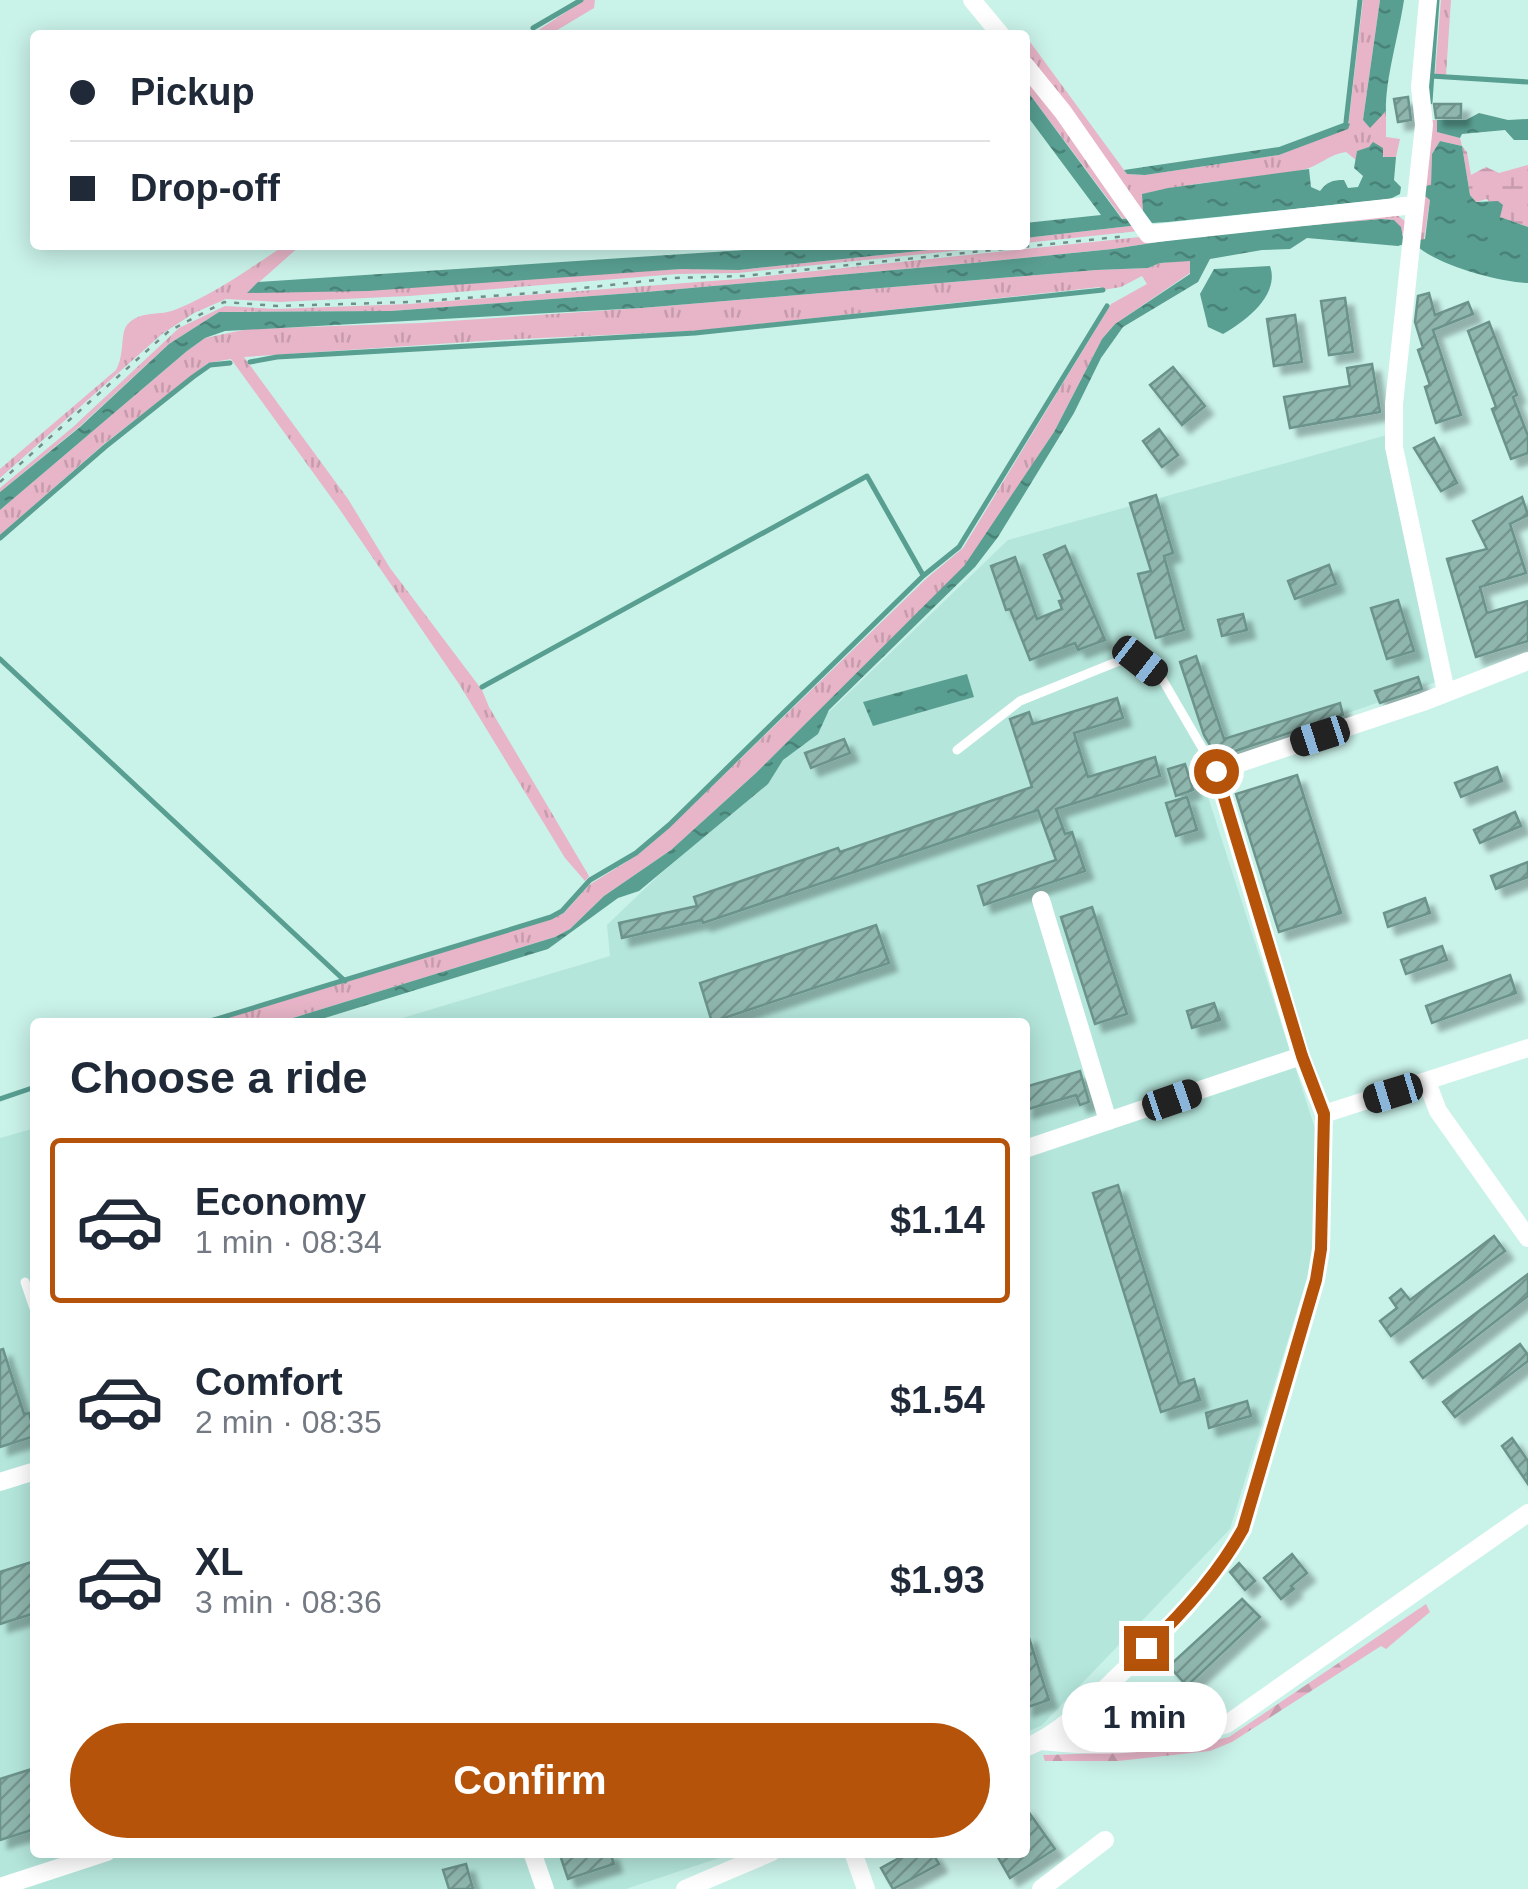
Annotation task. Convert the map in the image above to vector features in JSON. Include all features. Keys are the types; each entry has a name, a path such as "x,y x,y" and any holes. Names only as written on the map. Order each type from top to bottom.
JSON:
{"street":[{"path":"972,0 997,30"},
{"path":"1428,0 1420,87 1424,125 1394,404 1394,447 1446,692"},
{"path":"1030,70 1148,234 1414,205"},
{"path":"1033,1744 1092,1700 1174,1622 1227,1558 1243,1529 1316,1280 1321,1249 1324,1114 1302,1056 1216,771 1528,662"},
{"path":"1040,900 1108,1121"},
{"path":"1324,1114 1528,1048"},
{"path":"1030,1150 1302,1056"},
{"path":"1427,1082 1438,1111 1528,1238"},
{"path":"0,1482 30,1473"},
{"path":"1033,1744 1144,1744 1195,1735 1227,1724 1528,1514"},
{"path":"1041,1889 1105,1840"},
{"path":"0,1887 88,1858"},
{"path":"534,1858 545,1889"},
{"path":"686,1889 758,1858"},
{"path":"854,1858 866,1889"}],"lane":[{"path":"957,750 1020,700 1124,660 1140,661 1161,676 1216,771"},
{"path":"25,1282 30,1296"}],"path":[{"path":"1030,246 1148,234"},
{"path":"0,482 170,331 224,302 278,306 410,302 674,278 744,276 994,250"}],"shaded area":[{"path":"1387,435 1436,682 1198,766 1319,1141 1314,1255 1230,1529 1042,1725 1030,1731 1030,1018 402,1018 610,956 607,925 1008,540"},
{"path":"30,1129 30,1858 719,1858 626,1889 0,1889 0,1138"}],"green space":[{"path":"584,0 595,0 594,8 557,30 539,30"},
{"path":"1363,0 1380,0 1363,120 1370,127 1386,111 1386,137 1400,139 1396,157 1389,160 1370,147 1357,151 1356,160 1346,152 1302,170 1143,194 1143,211 1030,63 1030,42 1127,174 1145,175 1279,155 1348,128"},
{"path":"1441,0 1451,0 1446,75 1435,75"},
{"path":"1030,75 1134,218 1123,219 1030,95"},
{"path":"1428,120 1437,120 1438,132 1460,138 1462,146 1440,141 1432,154 1431,186 1426,186 1430,200 1424,240 1419,240"},
{"path":"1462,146 1471,175 1486,167 1499,173 1528,165 1528,227 1500,217 1487,199 1476,202 1470,195"},
{"path":"1396,214 1406,222 1404,236 1394,220 1382,219 1210,234 1113,249 973,263 646,292 391,311 219,312 169,344 79,427 0,492 179,328 225,306 276,309 409,304 738,279 1264,224"},
{"path":"1139,225 1139,231 1030,242 1030,237"},
{"path":"277,250 295,250 248,292 681,269 739,270 929,250 962,250 738,273 677,274 409,296 279,302 226,299 194,313 162,334 0,478 0,469 116,370 125,329 132,320 191,303"},
{"path":"1191,260 1190,273 1115,324 1102,339 1054,432 964,567 756,773 671,850 604,896 570,929 555,937 293,1018 227,1018 552,919 564,913 589,885 639,854 963,548 1111,304 1147,284 1142,276 1121,287 1103,290 1100,287 695,331 244,357 348,499 390,568 482,690 589,876 585,881 565,858 459,684 231,359 208,363 104,444 0,535 0,510 187,351 205,338 248,329 420,323 641,308 1148,268"},
{"path":"1426,1604 1430,1612 1386,1649 1381,1646 1232,1742 1210,1751 1118,1761 1045,1761 1043,1755 1159,1749 1229,1737"}],"water":[{"path":"1380,0 1404,0 1386,111 1370,128 1363,120"},
{"path":"1030,95 1122,219 1134,218 1139,225 1030,237 1030,222 1101,215 1030,120"},
{"path":"1479,113 1508,120 1528,119 1528,140 1514,140 1505,130 1462,134 1460,138 1437,132 1437,120 1466,120"},
{"path":"1346,122 1350,124 1348,129 1279,155 1145,175 1127,174 1124,170 1279,147"},
{"path":"1440,141 1462,146 1470,195 1476,202 1498,201 1503,205 1500,217 1528,227 1528,283 1471,272 1418,247 1419,240 1425,239 1430,200 1425,196 1425,186 1431,185 1432,154"},
{"path":"1373,142 1383,148 1383,157 1396,157 1394,180 1401,187 1400,194 1390,199 1152,223 1143,211 1142,194 1309,169 1311,187 1320,191 1336,180 1344,180 1348,188 1358,187 1363,176 1354,168 1357,151"},
{"path":"1382,219 1394,220 1401,227 1404,244 1307,238 1290,249 1210,259 1198,282 1123,327 1101,358 1074,413 998,537 975,567 829,710 818,734 783,760 768,784 639,891 618,898 548,949 325,1018 293,1018 555,937 570,929 604,896 671,850 756,773 964,566 1054,432 1102,339 1115,324 1190,274 1190,261 1148,268 641,308 225,331 205,338 187,351 0,510 0,492 80,427 169,344 219,312 391,311 646,292 1113,249 1210,234"},
{"path":"744,250 929,250 739,270 681,269 368,291 247,293 258,282"},
{"path":"1270,266 1270,287 1251,314 1223,334 1208,327 1200,294 1214,269"},
{"path":"967,674 974,697 873,726 863,702"}],"building":[{"path":"1408,97 1411,120 1398,122 1394,99"},
{"path":"1434,104 1461,104 1461,118 1436,118"},
{"path":"1429,293 1435,315 1468,302 1473,314 1433,330 1461,415 1436,423 1425,387 1430,385 1418,350 1423,348 1415,322 1418,296"},
{"path":"1345,298 1353,352 1329,355 1321,301"},
{"path":"1295,315 1302,362 1274,366 1267,319"},
{"path":"1489,322 1528,436 1528,453 1511,459 1468,331"},
{"path":"1372,364 1380,412 1290,428 1284,397 1350,386 1347,368"},
{"path":"1173,367 1205,406 1182,425 1150,385"},
{"path":"1159,429 1178,455 1162,467 1143,441"},
{"path":"1434,438 1457,483 1441,491 1414,448"},
{"path":"1156,495 1173,553 1164,556 1184,630 1156,638 1138,574 1151,571 1130,503"},
{"path":"1522,497 1528,515 1510,524 1526,573 1480,587 1487,613 1528,601 1528,641 1476,657 1447,559 1487,549 1473,521"},
{"path":"1065,546 1105,640 1078,650 1075,643 1030,660 1010,609 1006,610 991,566 1015,557 1037,619 1062,609 1059,601 1063,600 1044,555"},
{"path":"1329,565 1336,584 1295,599 1288,581"},
{"path":"1398,600 1414,651 1387,659 1371,608"},
{"path":"1243,614 1247,630 1222,636 1218,620"},
{"path":"1196,656 1224,739 1340,703 1343,715 1217,757 1204,735 1180,662"},
{"path":"1418,677 1422,689 1380,703 1375,691"},
{"path":"1117,698 1123,718 1074,733 1088,777 1155,757 1160,776 1056,809 1065,834 1072,832 1085,871 984,905 978,886 1056,860 1038,810 703,923 702,920 622,938 619,923 697,906 694,897 1032,787 1010,719 1029,712 1033,724"},
{"path":"844,739 850,753 811,768 805,753"},
{"path":"1185,764 1193,790 1176,796 1168,769"},
{"path":"1497,767 1502,781 1461,797 1455,783"},
{"path":"1297,775 1341,913 1279,932 1236,794"},
{"path":"1187,797 1197,830 1176,836 1166,803"},
{"path":"1515,812 1521,826 1480,843 1474,830"},
{"path":"1528,862 1528,877 1496,889 1491,876"},
{"path":"1425,898 1430,913 1388,927 1384,913"},
{"path":"1092,907 1127,1014 1095,1024 1061,917"},
{"path":"876,925 889,963 724,1018 711,1018 700,983"},
{"path":"1442,946 1447,960 1406,974 1401,960"},
{"path":"1510,975 1516,993 1432,1023 1426,1006"},
{"path":"1214,1003 1220,1020 1192,1028 1187,1011"},
{"path":"1080,1071 1089,1102 1080,1105 1076,1095 1030,1109 1030,1086"},
{"path":"1118,1185 1179,1384 1194,1379 1200,1400 1161,1412 1093,1193"},
{"path":"1494,1236 1505,1251 1391,1336 1380,1321 1397,1308 1390,1298 1401,1289 1410,1300"},
{"path":"1528,1274 1528,1296 1423,1378 1411,1362"},
{"path":"1520,1344 1528,1361 1455,1417 1443,1402"},
{"path":"3,1349 24,1414 29,1413 30,1438 0,1447"},
{"path":"1247,1401 1251,1416 1209,1428 1206,1413"},
{"path":"1512,1438 1528,1461 1528,1484 1502,1446"},
{"path":"1292,1554 1307,1573 1281,1599 1264,1578"},
{"path":"30,1563 30,1615 0,1624 0,1572"},
{"path":"1239,1563 1255,1581 1245,1590 1230,1572"},
{"path":"1242,1599 1260,1617 1187,1686 1169,1666"},
{"path":"1030,1641 1049,1700 1030,1706"},
{"path":"30,1770 30,1831 0,1840 0,1779"},
{"path":"1030,1814 1055,1849 1010,1878 998,1858 1030,1858"},
{"path":"561,1858 612,1858 614,1864 568,1879"},
{"path":"899,1858 936,1858 939,1864 893,1889 881,1868"},
{"path":"466,1864 473,1889 449,1889 443,1870"}],"waterway":[{"path":"533,28 581,0"},
{"path":"1346,122 1360,0"},
{"path":"1430,102 1437,0"},
{"path":"1431,76 1528,82"},
{"path":"250,362 277,357 695,333 1103,290"},
{"path":"220,1018 551,917 562,911 590,880 636,853 923,576 959,547 1107,306"},
{"path":"0,538 193,377 210,365 230,363"},
{"path":"482,687 867,476 923,575"},
{"path":"0,659 345,981"},
{"path":"0,1099 30,1089"}],"route":[{"path":"1146,1648 1174,1622 1227,1558 1243,1529 1316,1280 1321,1249 1324,1114 1302,1056 1216,771"}]}
